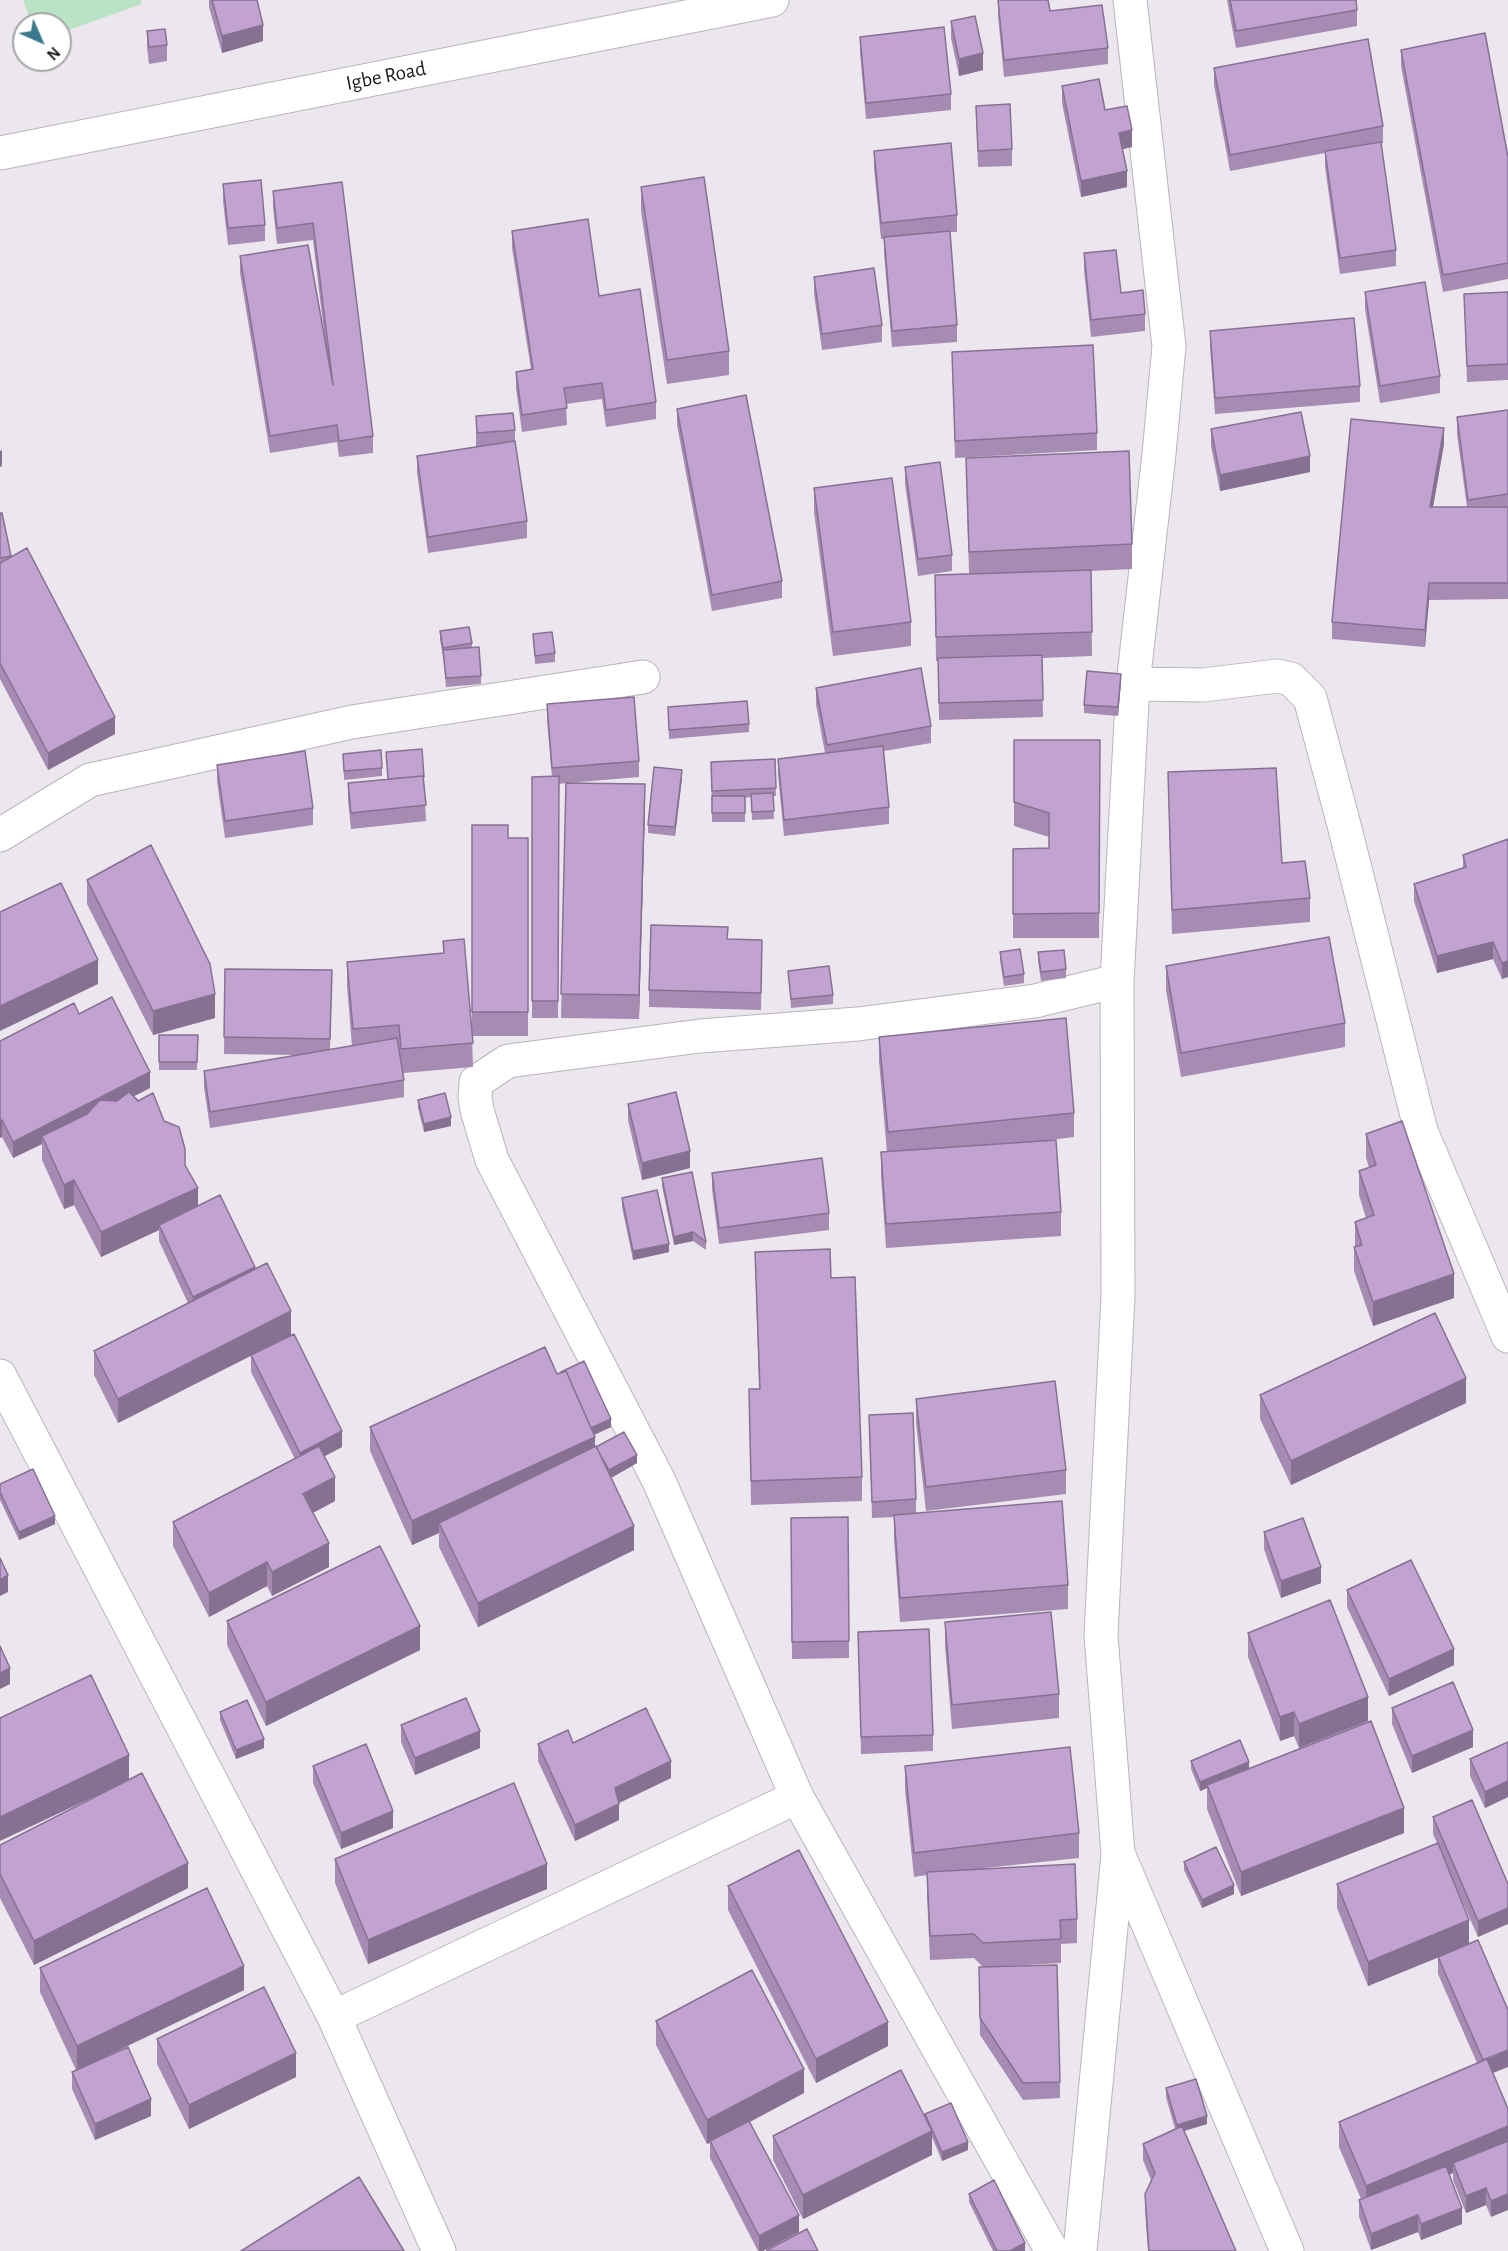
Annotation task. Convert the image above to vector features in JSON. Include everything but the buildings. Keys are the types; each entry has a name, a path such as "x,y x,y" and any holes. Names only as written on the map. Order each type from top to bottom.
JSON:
{"street":[{"name":"Igbe Road","path":"0,153 772,0"},
{"path":"1080,2251 1118,1854 1101,1635 1118,1296 1117,981 1133,684 1160,454 1169,346 1130,0"},
{"path":"1133,684 1203,685 1277,676 1291,679 1310,698 1421,1131 1508,1336"},
{"path":"0,834 90,780 352,722 643,678"},
{"path":"1052,2251 797,1797 659,1481 492,1160 477,1110 476,1082 508,1061 700,1036 858,1024 1035,1001 1117,981"},
{"path":"0,1376 334,2017 439,2251"},
{"path":"334,2017 797,1797"},
{"path":"1118,1854 1287,2251"}],"green space":[{"path":"23,0 140,0 142,4 72,29 72,12 28,12"}]}
